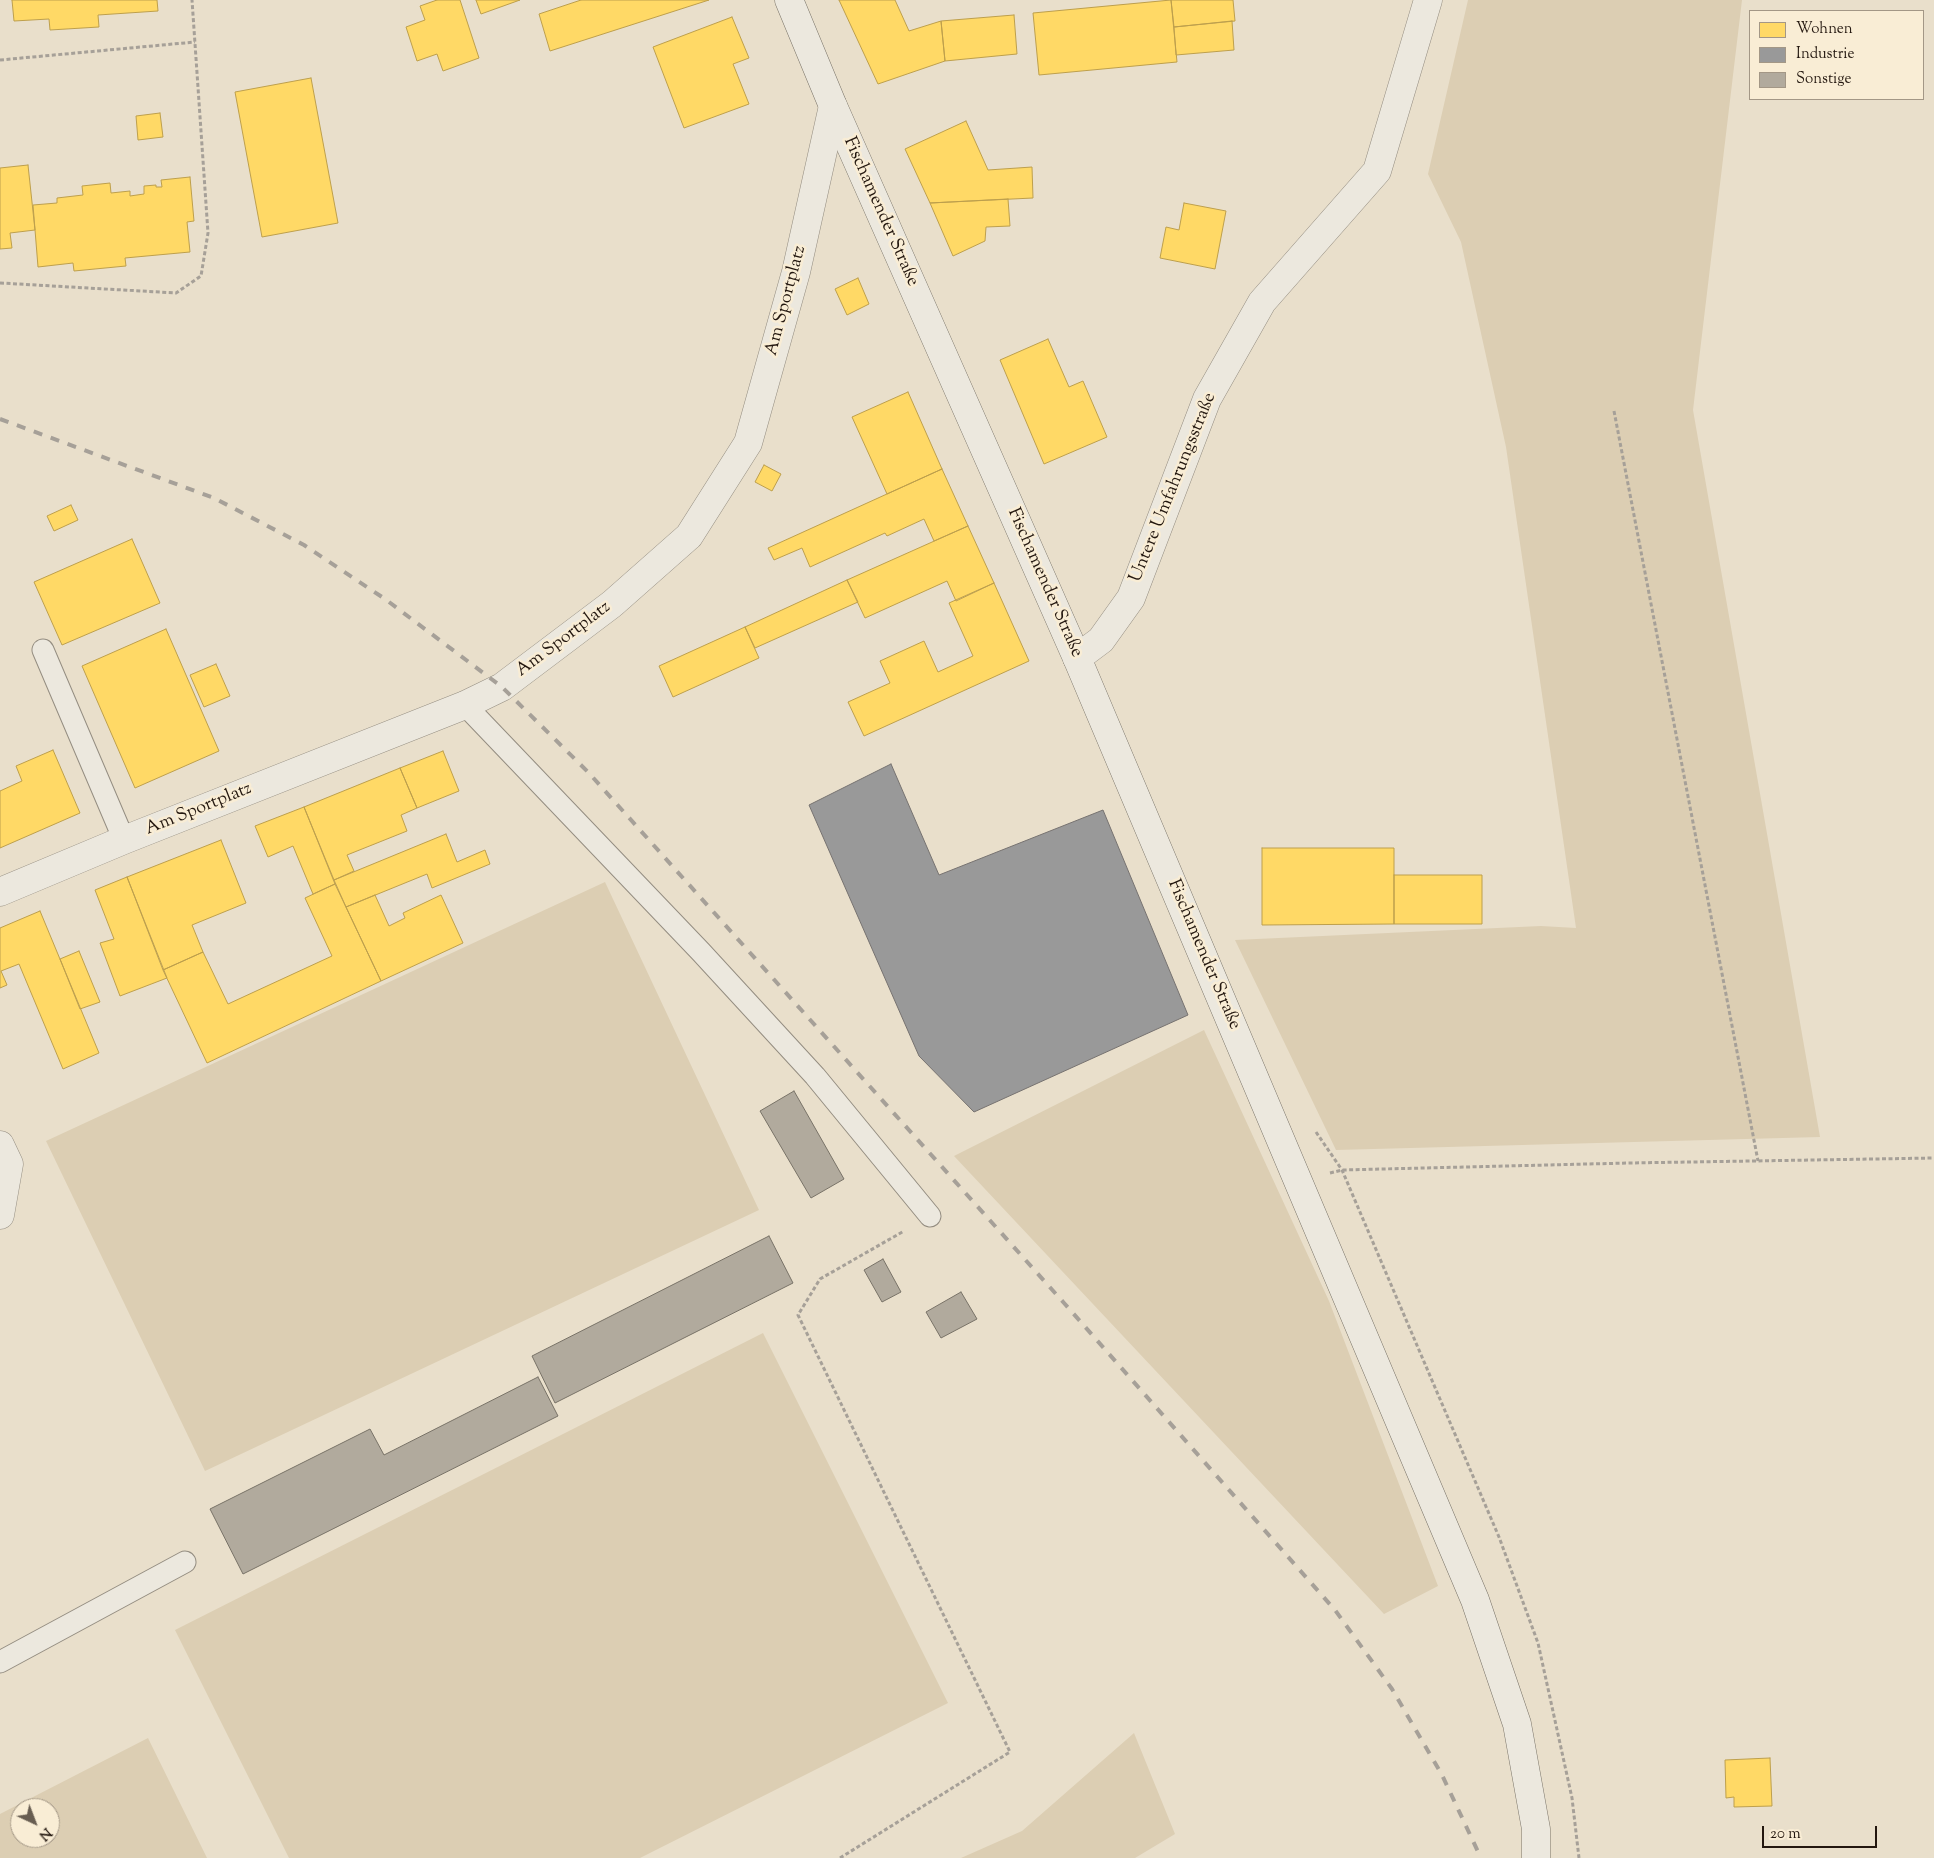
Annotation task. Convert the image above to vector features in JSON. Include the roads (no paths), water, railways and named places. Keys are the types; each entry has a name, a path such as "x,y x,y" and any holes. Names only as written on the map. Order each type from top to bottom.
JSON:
{"street":[{"name":"Fischamender Straße","path":"789,0 833,106 1077,658 1475,1600 1496,1658 1518,1733 1536,1829 1536,1858"},
{"name":"Untere Umfahrungsstraße","path":"1077,658 1101,640 1131,598 1207,399 1262,302 1377,171 1428,0"},
{"name":"Am Sportplatz","path":"0,892 124,840 464,705 502,687 612,604 689,536 748,443 796,272 833,106"},
{"path":"0,1145 9,1164 0,1215"}],"lane":[{"path":"43,650 124,840"},
{"path":"464,705 701,952 816,1076 930,1216"},
{"path":"0,1662 185,1562"}],"railway":[{"path":"0,419 214,498 304,545 385,599 502,687 588,772 1064,1303 1335,1610 1392,1689 1442,1775 1481,1858"}]}
